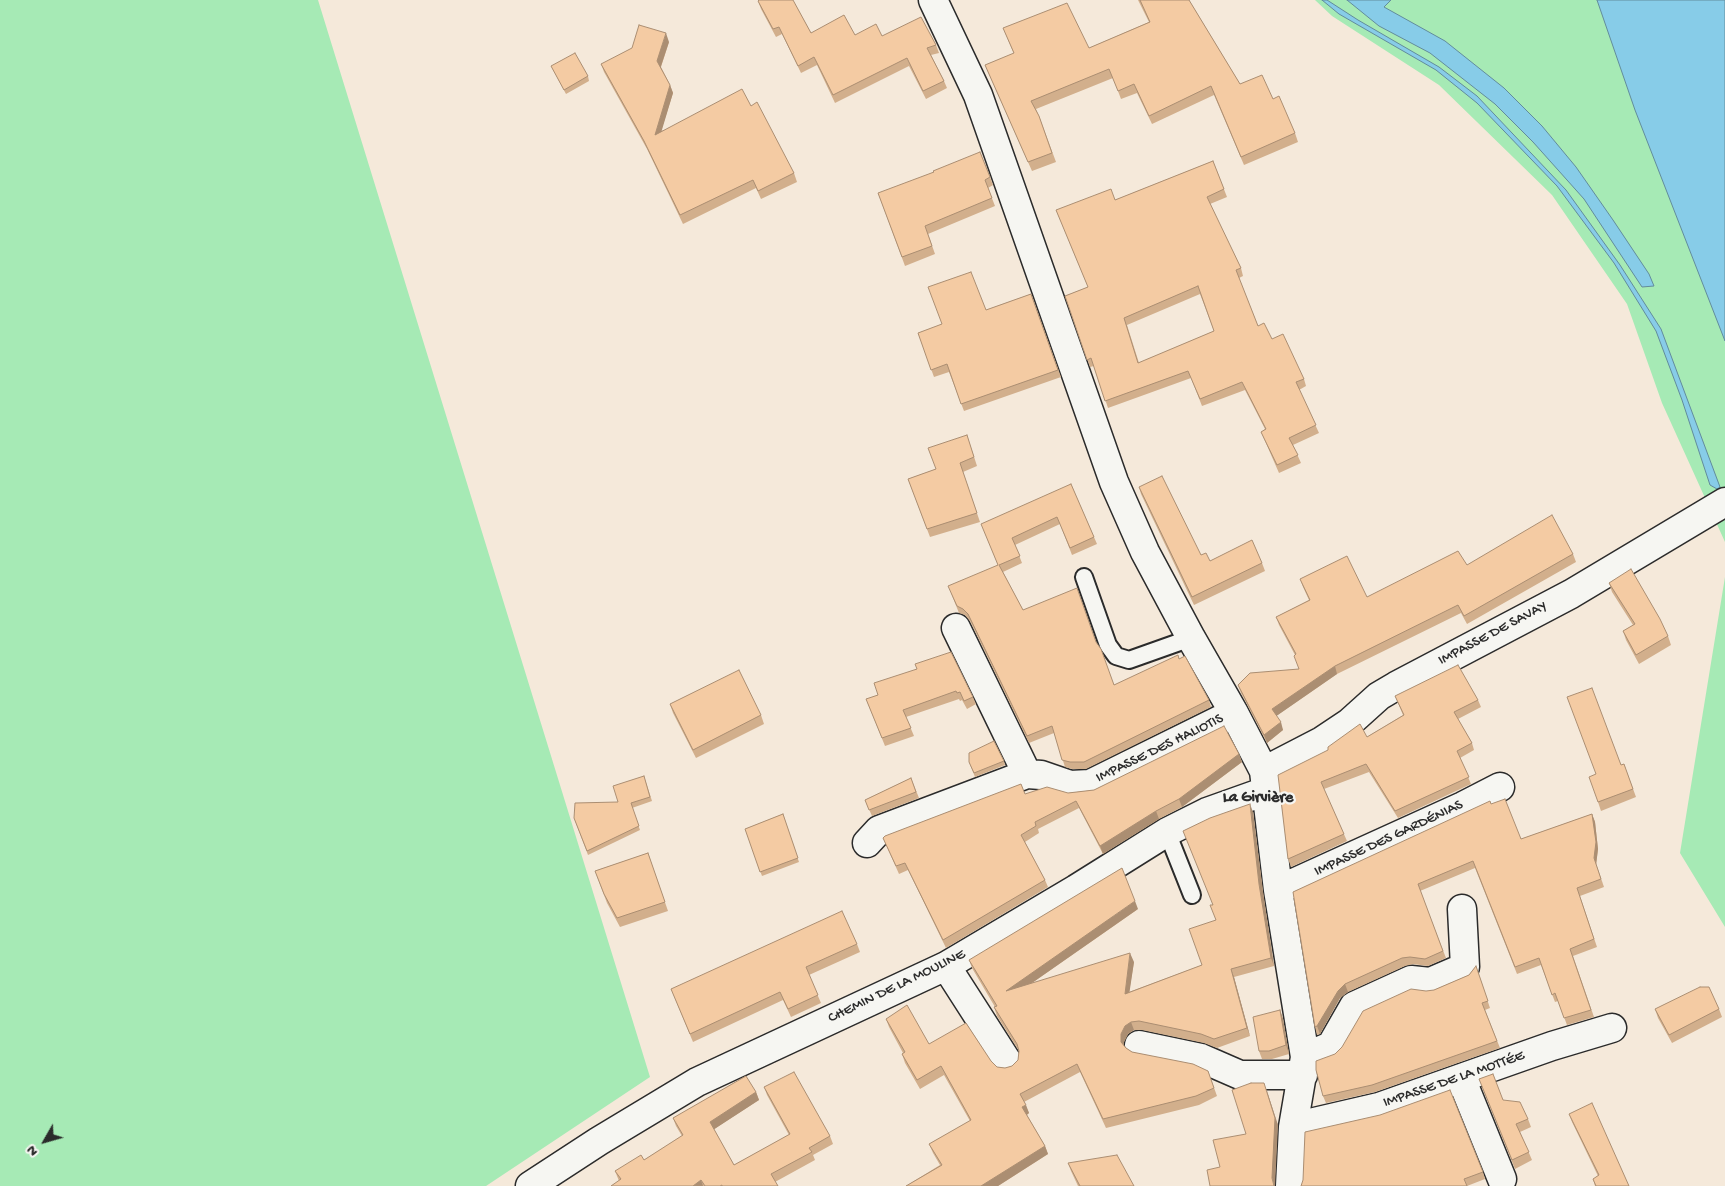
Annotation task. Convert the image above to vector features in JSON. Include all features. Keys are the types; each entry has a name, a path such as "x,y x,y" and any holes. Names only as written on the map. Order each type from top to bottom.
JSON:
{"street":[{"path":"933,0 978,95 1114,482 1145,552 1234,713 1265,781 1278,890 1304,1066 1293,1127 1290,1186"},
{"name":"IMPASSE DE SAVAY","path":"1265,781 1349,723 1379,696 1571,594 1725,502"},
{"path":"868,843 879,830 1027,774 956,628"},
{"name":"IMPASSE DES HALIOTIS","path":"1027,774 1041,775 1070,785 1090,784 1234,713"},
{"name":"CHEMIN DE LA MOULINE","path":"530,1186 599,1141 697,1082 946,966 1168,832 1265,781"},
{"name":"IMPASSE DES GARDÉNIAS","path":"1278,890 1463,806 1500,787"},
{"path":"1139,1045 1201,1058 1240,1074 1304,1066 1331,1046 1354,1006 1411,980 1430,982 1465,967 1462,909"},
{"path":"946,966 1007,1061"},
{"name":"IMPASSE DE LA MOTTÉE","path":"1293,1127 1379,1107 1552,1046 1612,1028"},
{"path":"1460,1078 1504,1182"}],"lane":[{"path":"1084,577 1108,645 1116,656 1129,660 1191,638"},
{"path":"1168,832 1192,895"}],"green space":[{"path":"0,0 318,0 650,1077 486,1186 0,1186"},
{"path":"1315,0 1725,0 1725,542 1662,403 1627,304 1552,195 1439,85 1332,16"},
{"path":"1725,577 1725,927 1680,853"}],"water":[{"path":"1322,0 1327,0 1439,67 1477,96 1566,190 1620,265 1661,329 1720,487 1717,489 1710,485 1682,400 1656,331 1614,263 1557,186 1477,103 1436,70 1339,14"},
{"path":"1347,0 1391,0 1384,7 1445,41 1504,88 1542,126 1576,167 1649,274 1654,286 1642,287 1584,199 1533,142 1495,104 1430,53 1379,26"},
{"path":"1597,0 1725,0 1725,341 1635,110"}],"building":[{"path":"759,0 793,0 811,33 844,15 855,35 876,24 882,36 921,17 936,45 927,48 944,81 923,91 907,58 833,95 814,57 798,66 779,27 773,29"},
{"path":"1140,0 1189,0 1240,84 1262,75 1273,99 1279,96 1295,133 1241,157 1211,86 1149,116 1134,84 1118,91 1109,69 1031,101 1039,116 1052,153 1028,162 985,65 1014,53 1003,28 1067,3 1089,48 1150,22"},
{"path":"639,25 666,33 657,61 670,85 655,135 742,89 751,106 757,102 794,173 758,191 753,180 680,215 644,141 601,64 632,48"},
{"path":"575,53 588,76 564,90 551,66"},
{"path":"980,152 990,177 985,180 992,198 925,226 932,246 902,257 878,193"},
{"path":"1213,161 1224,189 1207,197 1241,268 1236,270 1258,326 1264,323 1272,339 1283,334 1304,379 1296,382 1316,425 1289,438 1298,455 1277,465 1261,432 1266,429 1242,382 1200,399 1188,371 1105,401 1091,358 1087,360 1065,296 1088,287 1056,210 1111,189 1115,200","holes":["1198,286 1214,331 1138,363 1124,318"]},
{"path":"971,272 986,310 1031,294 1058,370 961,404 947,364 931,370 918,333 942,324 928,287"},
{"path":"967,435 974,457 960,463 977,513 927,529 908,479 936,469 928,448"},
{"path":"1162,476 1201,555 1206,553 1210,561 1252,540 1262,563 1192,597 1139,487"},
{"path":"1071,484 1094,537 1070,548 1057,517 1012,538 1020,556 999,565 1023,610 1077,588 1114,685 1178,655 1179,659 1185,656 1209,700 1084,762 1062,760 1052,726 1027,736 968,614 957,606 948,586 998,565 981,524"},
{"path":"1552,515 1573,554 1464,616 1458,605 1335,666 1272,709 1281,722 1264,735 1238,685 1250,673 1299,669 1294,656 1296,654 1276,617 1310,600 1300,579 1347,556 1367,597 1458,551 1467,565"},
{"path":"1631,569 1668,636 1636,655 1623,631 1635,624 1609,583"},
{"path":"951,652 973,697 964,701 960,692 957,693 956,691 903,710 911,728 882,738 866,699 878,695 874,683 917,669 915,664"},
{"path":"1458,665 1478,700 1454,712 1472,743 1457,751 1469,777 1395,811 1366,764 1321,782 1344,834 1288,859 1278,775 1328,750 1328,747 1360,724 1367,737 1404,715 1395,696"},
{"path":"739,670 761,715 693,750 670,704"},
{"path":"1592,688 1621,765 1624,764 1633,789 1598,802 1589,777 1596,774 1567,697"},
{"path":"1224,726 1239,754 1179,799 1100,846 1076,801 1035,822 1036,826 1021,835 1045,880 943,940 905,863 896,866 883,838 1021,784 1025,794 1047,787 1068,793 1094,790"},
{"path":"994,741 1004,761 974,773 969,762 969,753"},
{"path":"644,776 650,797 631,803 639,826 587,851 574,818 575,803 618,802 613,786"},
{"path":"911,778 916,792 869,810 865,800"},
{"path":"1505,799 1521,839 1592,814 1596,842 1594,858 1601,879 1577,888 1594,939 1570,949 1591,1010 1564,1018 1555,993 1552,995 1539,958 1515,967 1473,861 1418,884 1443,951 1425,959 1402,958 1345,984 1338,991 1315,1027 1293,892 1490,801 1491,804"},
{"path":"1250,804 1259,884 1271,958 1231,969 1247,1028 1214,1039 1201,1034 1139,1021 1131,1022 1125,1026 1121,1034 1121,1042 1132,1052 1193,1064 1208,1071 1214,1088 1196,1096 1103,1119 1077,1064 1020,1094 1026,1105 1022,1107 1045,1146 981,1186 906,1186 942,1165 929,1144 971,1120 941,1066 917,1080 902,1054 905,1052 886,1019 907,1005 929,1044 966,1023 997,1067 1005,1068 1012,1066 1018,1060 1019,1051 1017,1044 994,1007 997,1006 969,960 1122,868 1135,901 1006,991 1130,953 1125,994 1202,965 1189,929 1216,920 1210,905 1213,905 1183,831 1210,818"},
{"path":"783,814 798,858 760,872 745,829"},
{"path":"648,853 665,902 617,918 604,894 595,871"},
{"path":"842,911 857,944 806,967 818,995 788,1009 780,992 690,1034 671,989"},
{"path":"1476,966 1488,1001 1482,1003 1497,1041 1372,1085 1323,1096 1316,1070 1316,1061 1335,1054 1342,1047 1363,1011 1411,989 1434,990 1469,975"},
{"path":"1700,987 1709,987 1719,1009 1669,1035 1655,1009"},
{"path":"1280,1010 1286,1045 1269,1051 1259,1051 1253,1017"},
{"path":"794,1072 830,1136 809,1148 812,1152 771,1174 778,1186 705,1186 701,1180 693,1186 611,1186 621,1179 615,1171 641,1155 644,1160 683,1135 673,1118 746,1076 756,1092 710,1122 734,1165 790,1134 764,1087"},
{"path":"1493,1074 1503,1100 1520,1102 1528,1119 1516,1124 1529,1152 1512,1160 1479,1079"},
{"path":"1251,1083 1264,1083 1275,1118 1272,1178 1274,1186 1210,1186 1207,1170 1220,1167 1213,1140 1246,1134 1232,1090"},
{"path":"1450,1090 1483,1172 1464,1179 1467,1186 1301,1186 1303,1180 1305,1132 1380,1115"},
{"path":"1592,1103 1629,1186 1596,1186 1593,1179 1599,1175 1569,1114"},
{"path":"1117,1155 1134,1186 1080,1186 1068,1163"}],"district":[{"name":"La Girvière","path":"1258,799"}]}
